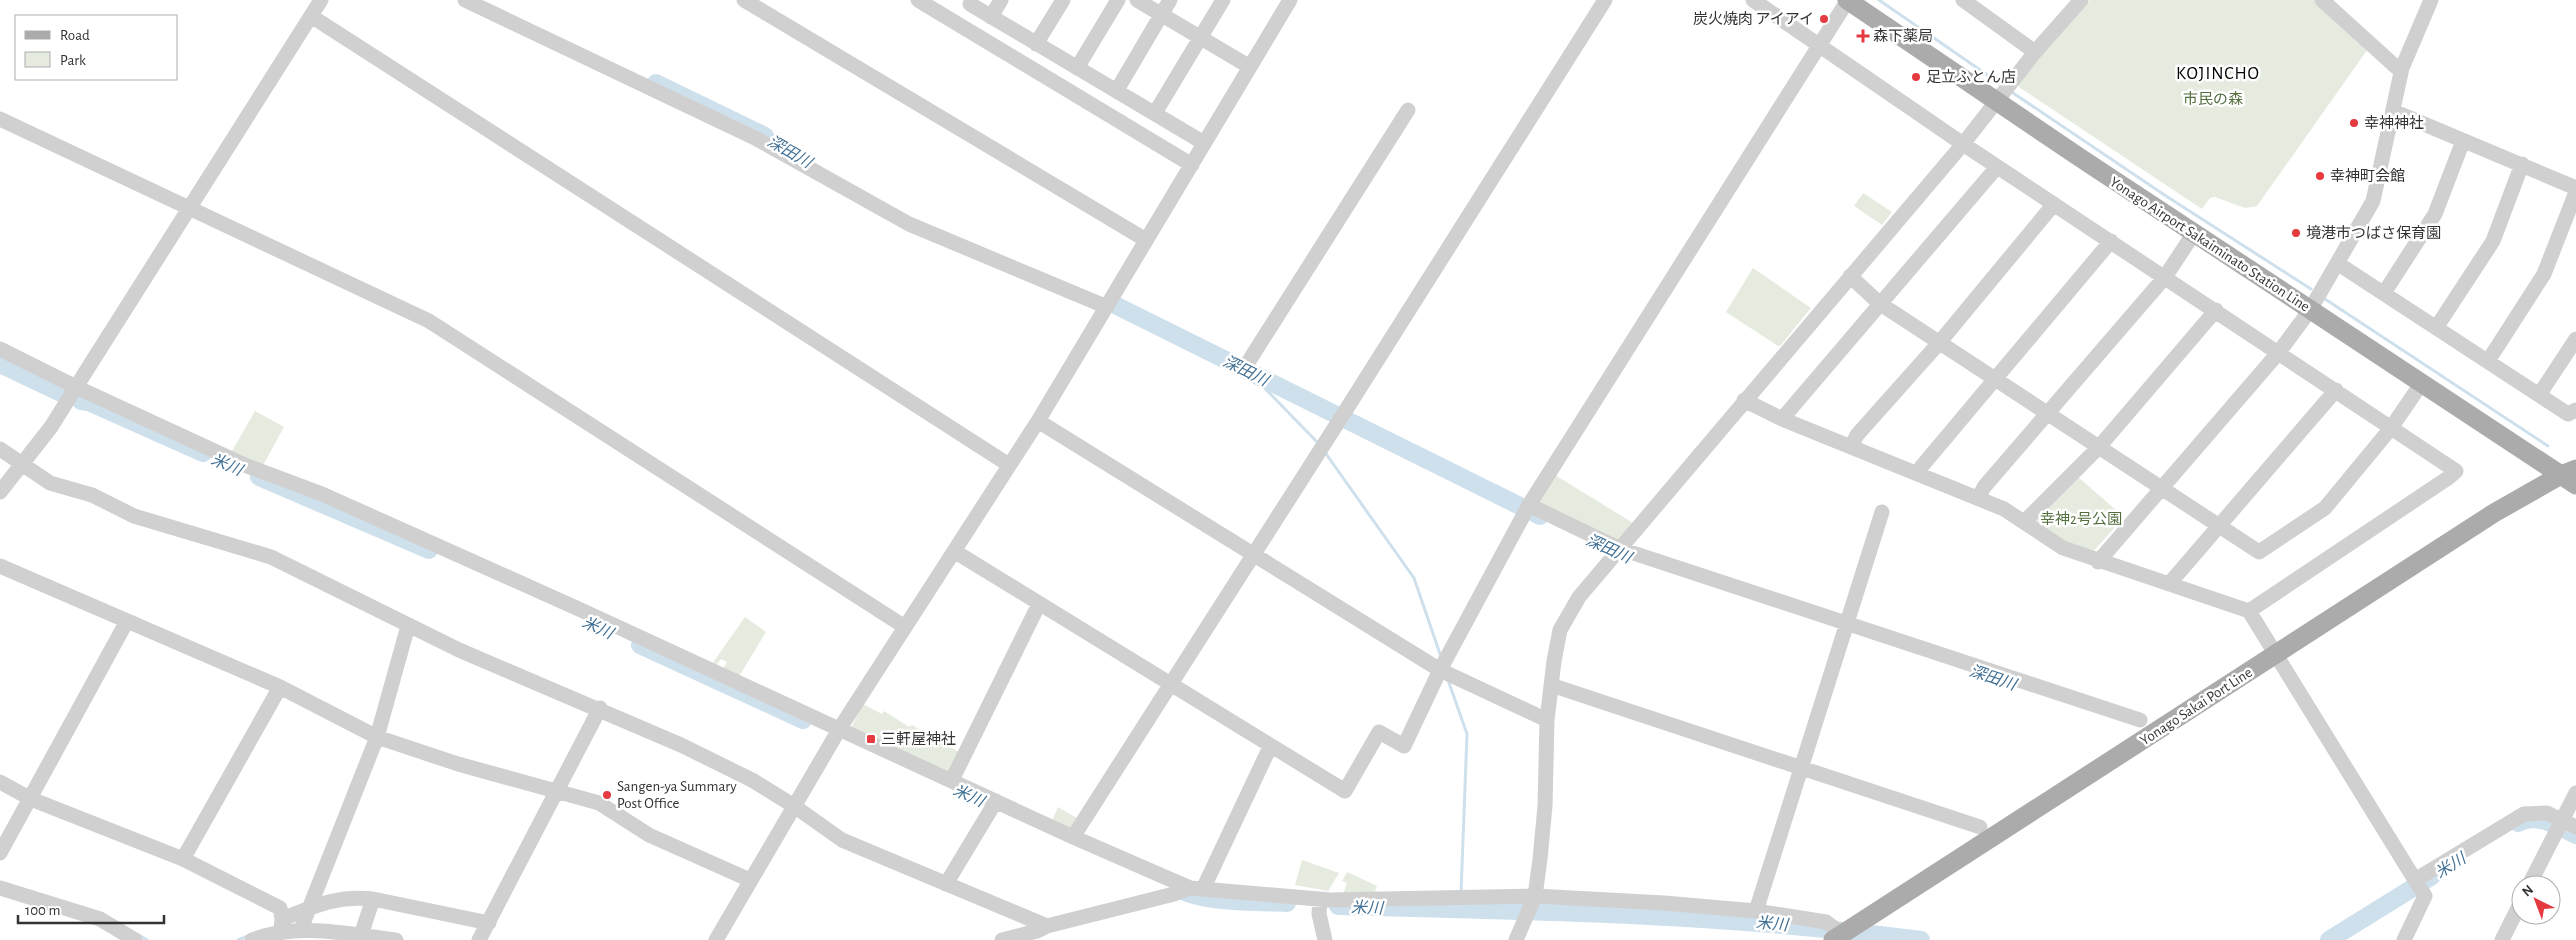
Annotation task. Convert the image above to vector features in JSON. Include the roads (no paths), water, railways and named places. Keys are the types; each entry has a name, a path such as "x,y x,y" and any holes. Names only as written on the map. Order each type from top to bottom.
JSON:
{"main road":[{"name":"Yonago Airport Sakaiminato Station Line","path":"1848,0 2082,159 2421,384 2571,476"},
{"name":"Yonago Sakai Port Line","path":"1837,937 2486,518 2571,476 2576,463"}],"street":[{"path":"0,492 51,427 188,206 321,0"},
{"path":"465,0 756,138 909,224 1107,307"},
{"path":"744,0 1146,240"},
{"path":"918,0 1192,165"},
{"path":"991,17 1001,0"},
{"path":"1036,44 1063,0"},
{"path":"1077,68 1118,0"},
{"path":"1136,0 1250,67"},
{"path":"1117,90 1170,0"},
{"path":"1155,113 1223,0"},
{"path":"716,940 840,728 1038,421 1290,0"},
{"path":"1073,837 1605,0"},
{"path":"1753,0 1997,167 2165,276 2456,471 2249,611"},
{"path":"954,552 1170,686 1345,791 1379,732 1404,746 1440,670 1529,505 1848,0"},
{"path":"1963,0 2035,52"},
{"path":"1516,940 1535,896 1545,806 1547,720 1560,630 1579,597 1618,548 1963,144 1996,99 2080,0"},
{"path":"2322,0 2396,67 2402,68"},
{"path":"2098,562 2279,352 2310,310 2373,201 2402,68 2431,0"},
{"path":"957,25 971,2 991,17 1204,143"},
{"path":"311,16 1009,465"},
{"path":"1247,364 1408,110"},
{"path":"2393,111 2576,188"},
{"path":"0,119 429,321 905,627"},
{"path":"2384,293 2436,214 2464,141"},
{"path":"2436,328 2493,241 2522,164"},
{"path":"1782,419 1997,167"},
{"path":"2488,361 2544,274 2576,192"},
{"path":"1851,447 1857,435 1939,343 2054,204"},
{"path":"1979,497 1984,487 2165,276 2194,233"},
{"path":"1916,472 2111,241"},
{"path":"2337,263 2568,414 2576,410"},
{"path":"1850,276 1880,303 1939,343 1996,378 2259,552 2325,508 2391,428 2421,384"},
{"path":"2024,522 2099,447 2216,310"},
{"path":"2539,395 2576,339"},
{"path":"0,349 76,387 247,466 322,494 581,610 681,658 840,728 1073,837 1196,888 1320,899 1386,900 1535,896 1664,903 1756,911 1826,922 1837,937"},
{"path":"2169,584 2336,390"},
{"path":"1744,400 1782,419 2004,508 2063,548 2098,562 2249,611 2425,896 2404,940"},
{"path":"1038,421 1440,670 1547,720"},
{"path":"0,449 50,483 92,494 134,516 271,557 408,626 600,708 734,772 794,806 842,840 1047,926"},
{"path":"1529,505 1618,548 2140,720"},
{"path":"1756,911 1882,512"},
{"path":"0,566 280,687 377,737 458,764 599,802 649,835 750,880"},
{"path":"952,780 1039,604"},
{"path":"0,853 127,621"},
{"path":"301,929 377,737 408,626"},
{"path":"1551,685 1980,827"},
{"path":"183,859 280,687"},
{"path":"479,940 559,790 600,708"},
{"path":"1002,940 1037,931 1047,926 1196,888 1270,747"},
{"path":"0,782 31,799 183,859 280,908 281,925"},
{"path":"2535,875 2576,793"},
{"path":"946,884 996,801"},
{"path":"2415,880 2524,814 2547,813 2576,827"},
{"path":"0,888 100,919 135,940"},
{"path":"252,940 281,925 310,906 346,897 373,898 489,923"},
{"path":"361,935 373,898"},
{"path":"1320,899 1319,914 1326,940"},
{"path":"2502,940 2511,922"},
{"path":"281,925 396,940"}],"waterway":[{"path":"1879,0 1999,83"},
{"name":"深田川","path":"656,83 765,136"},
{"path":"2013,93 2166,196 2311,289"},
{"path":"2325,299 2548,446"},
{"name":"深田川","path":"1117,306 1540,516"},
{"name":"米川","path":"0,364 65,395"},
{"path":"1245,368 1319,444"},
{"name":"米川","path":"81,401 91,403 203,453"},
{"path":"1324,451 1414,578 1441,657"},
{"name":"米川","path":"259,477 429,550"},
{"name":"米川","path":"640,645 803,720"},
{"path":"1448,680 1467,734 1461,893"},
{"name":"米川","path":"2518,823 2532,819 2540,820 2576,835"},
{"name":"米川","path":"2329,940 2432,876"},
{"name":"米川","path":"1180,890 1205,898 1219,900 1287,903"},
{"name":"米川","path":"1338,906 1557,912 1703,919 1848,931 1921,940"},
{"path":"139,935 147,940"},
{"path":"238,940 248,936"}],"place":[{"name":"炭火焼肉 アイアイ","path":"1824,19"},
{"name":"森下薬局","path":"1863,36"},
{"name":"足立ふとん店","path":"1916,77"},
{"name":"幸神神社","path":"2354,123"},
{"name":"幸神町会館","path":"2320,176"},
{"name":"境港市つばさ保育園","path":"2296,233"},
{"name":"三軒屋神社","path":"871,739"},
{"name":"Sangen-ya Summary Post Office","path":"607,795"}],"district":[{"name":"KOJINCHO","path":"2218,73"}],"park label":[{"name":"市民の森","path":"2213,99"},
{"name":"幸神2号公園","path":"2081,519"}]}
